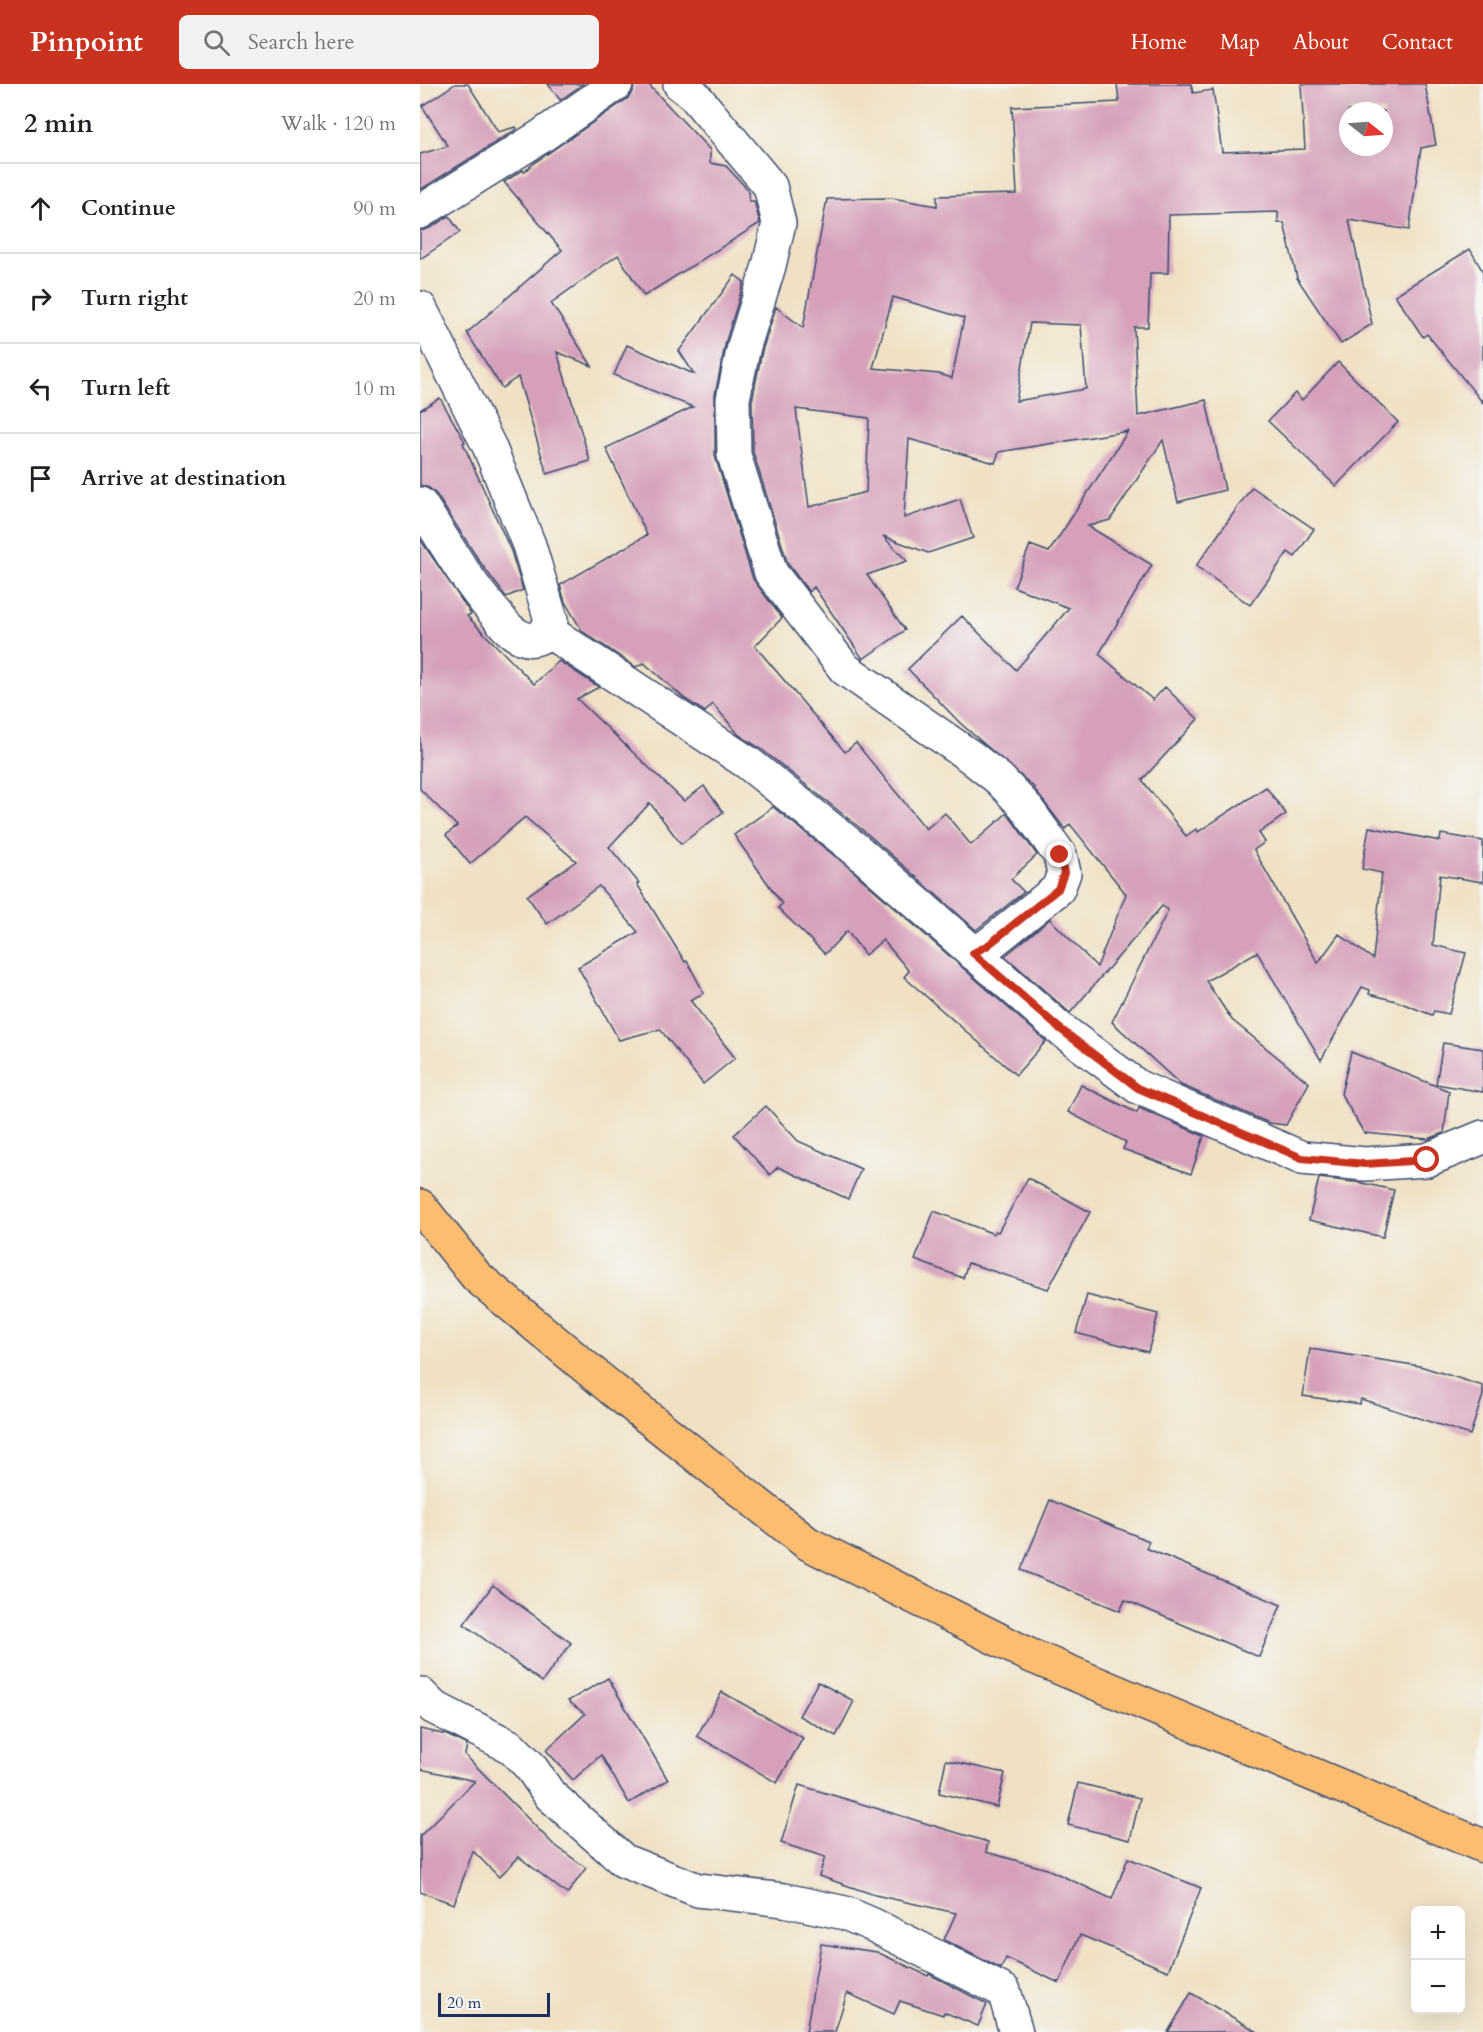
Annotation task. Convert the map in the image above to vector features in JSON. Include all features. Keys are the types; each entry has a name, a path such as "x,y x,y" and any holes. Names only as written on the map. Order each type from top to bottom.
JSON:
{"main road":[{"path":"420,1206 477,1277 612,1389 807,1543 1029,1656 1483,1846"}],"street":[{"path":"420,212 540,138 616,84"},
{"path":"680,84 693,94 770,186 779,223 769,266 744,346 733,399 734,455 771,573 845,669 999,779 1024,805 1060,855 1064,873 1058,889 987,946 973,953"},
{"path":"420,308 489,446 529,545 551,620 548,631 541,638 533,640 509,629 479,595 420,504"},
{"path":"548,631 748,763 858,851 1059,1028 1138,1088 1302,1158 1365,1164 1427,1160 1483,1137"},
{"path":"420,1694 433,1707 511,1747 530,1767 550,1795 624,1861 698,1890 783,1900 845,1913 873,1925 1004,1991 1016,2032"}],"building":[{"path":"455,84 468,84 498,132 516,127 517,129 420,190 420,154 448,146 422,106"},
{"path":"548,84 583,84 560,100"},
{"path":"634,84 648,84 710,150 710,163 726,166 748,190 749,201 754,201 760,223 644,296 618,255 551,303 592,366 557,352 590,461 547,474 518,377 502,388 467,333 562,250 504,182 523,170 524,172 627,99 633,92"},
{"path":"1117,84 1191,84 1193,93 1213,90 1222,152 1305,149 1301,84 1425,84 1436,145 1421,148 1409,230 1349,220 1372,324 1341,344 1297,278 1284,223 1278,223 1278,212 1169,215 1168,273 1150,273 1148,327 1134,327 1138,416 1206,400 1225,490 1178,502 1163,440 1110,520 1088,526 1152,565 1099,654 1153,700 1165,687 1198,719 1142,780 1186,836 1196,829 1198,832 1266,787 1286,814 1259,833 1265,842 1254,850 1318,963 1339,934 1373,959 1382,873 1362,869 1369,827 1440,841 1441,834 1483,841 1483,882 1440,875 1433,945 1466,953 1449,1014 1434,1011 1432,1015 1396,1001 1369,994 1370,990 1362,987 1321,1060 1257,952 1206,981 1232,1020 1309,1083 1286,1125 1269,1123 1181,1085 1112,1022 1168,910 1162,906 1070,1013 1005,956 1050,919 1097,967 1126,894 1070,824 1065,829 1035,788 960,723 908,669 962,616 1016,670 1069,608 1014,587 1030,545 1049,552 1128,431 999,452 995,463 909,439 904,518 960,499 973,538 928,553 883,536 907,561 867,575 905,630 863,659 814,587 809,592 788,564 753,452 752,401 762,351 776,307 803,328 827,199 892,198 937,206 937,196 1017,194 1012,107 1119,102","holes":["893,297 964,318 952,378 939,374 873,368","1030,323 1081,325 1086,389 1016,401","796,409 869,418 866,492 809,507"]},
{"path":"449,216 460,232 420,259 420,231 430,228"},
{"path":"1470,249 1483,272 1483,403 1427,334 1423,337 1395,295"},
{"path":"735,275 744,282 726,341 715,395 715,456 753,579 782,618 755,646 845,752 856,743 926,829 945,813 971,845 1006,814 1010,817 1037,855 1011,879 1024,892 976,930 870,836 760,748 739,735 713,704 705,712 685,699 644,663 636,667 582,631 565,602 560,585 647,535 606,448 693,407 614,375 627,345 694,374 679,351"},
{"path":"1338,362 1398,422 1336,486 1268,421 1295,393 1302,400"},
{"path":"440,398 465,442 463,443 511,551 523,590 506,597 480,562 436,494 420,485 420,410"},
{"path":"1252,487 1314,529 1295,557 1288,552 1250,605 1196,566"},
{"path":"420,539 471,614 467,616 534,684 559,661 599,687 577,699 684,801 704,786 723,812 681,844 650,803 609,847 639,883 637,884 685,962 687,961 704,993 690,1000 735,1058 703,1084 660,1029 619,1040 578,967 638,932 599,886 547,924 527,896 576,861 525,817 470,864 446,835 457,826 420,789"},
{"path":"773,807 846,865 1046,1041 1016,1075 904,977 909,971 883,940 865,955 847,931 825,954 778,908 782,904 734,835"},
{"path":"1443,1043 1483,1049 1483,1092 1436,1084"},
{"path":"1351,1052 1449,1091 1444,1133 1428,1139 1364,1133 1341,1094"},
{"path":"1081,1085 1137,1113 1139,1108 1204,1136 1191,1174 1123,1149 1126,1142 1068,1112"},
{"path":"766,1106 798,1141 861,1169 848,1199 778,1167 770,1175 734,1135"},
{"path":"1028,1178 1090,1212 1048,1289 968,1263 963,1278 915,1260 934,1211 994,1234 995,1231 998,1232"},
{"path":"1319,1178 1362,1183 1394,1190 1383,1237 1309,1220"},
{"path":"1087,1295 1158,1314 1148,1352 1076,1333"},
{"path":"1310,1349 1420,1366 1483,1386 1483,1395 1470,1435 1361,1399 1360,1404 1303,1396"},
{"path":"1050,1500 1149,1541 1146,1548 1281,1605 1259,1657 1125,1600 1120,1611 1021,1570"},
{"path":"493,1585 571,1643 542,1682 464,1624"},
{"path":"608,1678 668,1780 629,1803 601,1755 573,1780 546,1750 585,1714 568,1701"},
{"path":"818,1682 854,1701 836,1736 799,1716"},
{"path":"722,1692 803,1738 777,1783 697,1736"},
{"path":"420,1729 447,1735 467,1745 465,1755 552,1843 586,1868 567,1894 519,1857 499,1877 473,1851 454,1904 420,1892 420,1836 475,1781 420,1769"},
{"path":"946,1760 1005,1773 997,1807 939,1793"},
{"path":"1078,1783 1140,1798 1130,1840 1068,1825"},
{"path":"799,1785 988,1842 986,1852 1047,1869 1112,1899 1128,1858 1201,1888 1168,1971 1080,1935 1059,1983 1006,1958 1001,1969 944,1940 956,1913 875,1895 819,1876 825,1857 781,1843"},
{"path":"821,1944 877,1952 928,1976 929,1974 987,2004 978,2026 944,2012 943,2015 900,2001 894,2014 847,1993 835,2032 806,2032"},
{"path":"1191,1993 1258,2032 1168,2032"}],"route":[{"path":"1060,855 1064,873 1058,889 987,946 973,953 1059,1028 1138,1088 1302,1158 1365,1164 1427,1160"}]}
